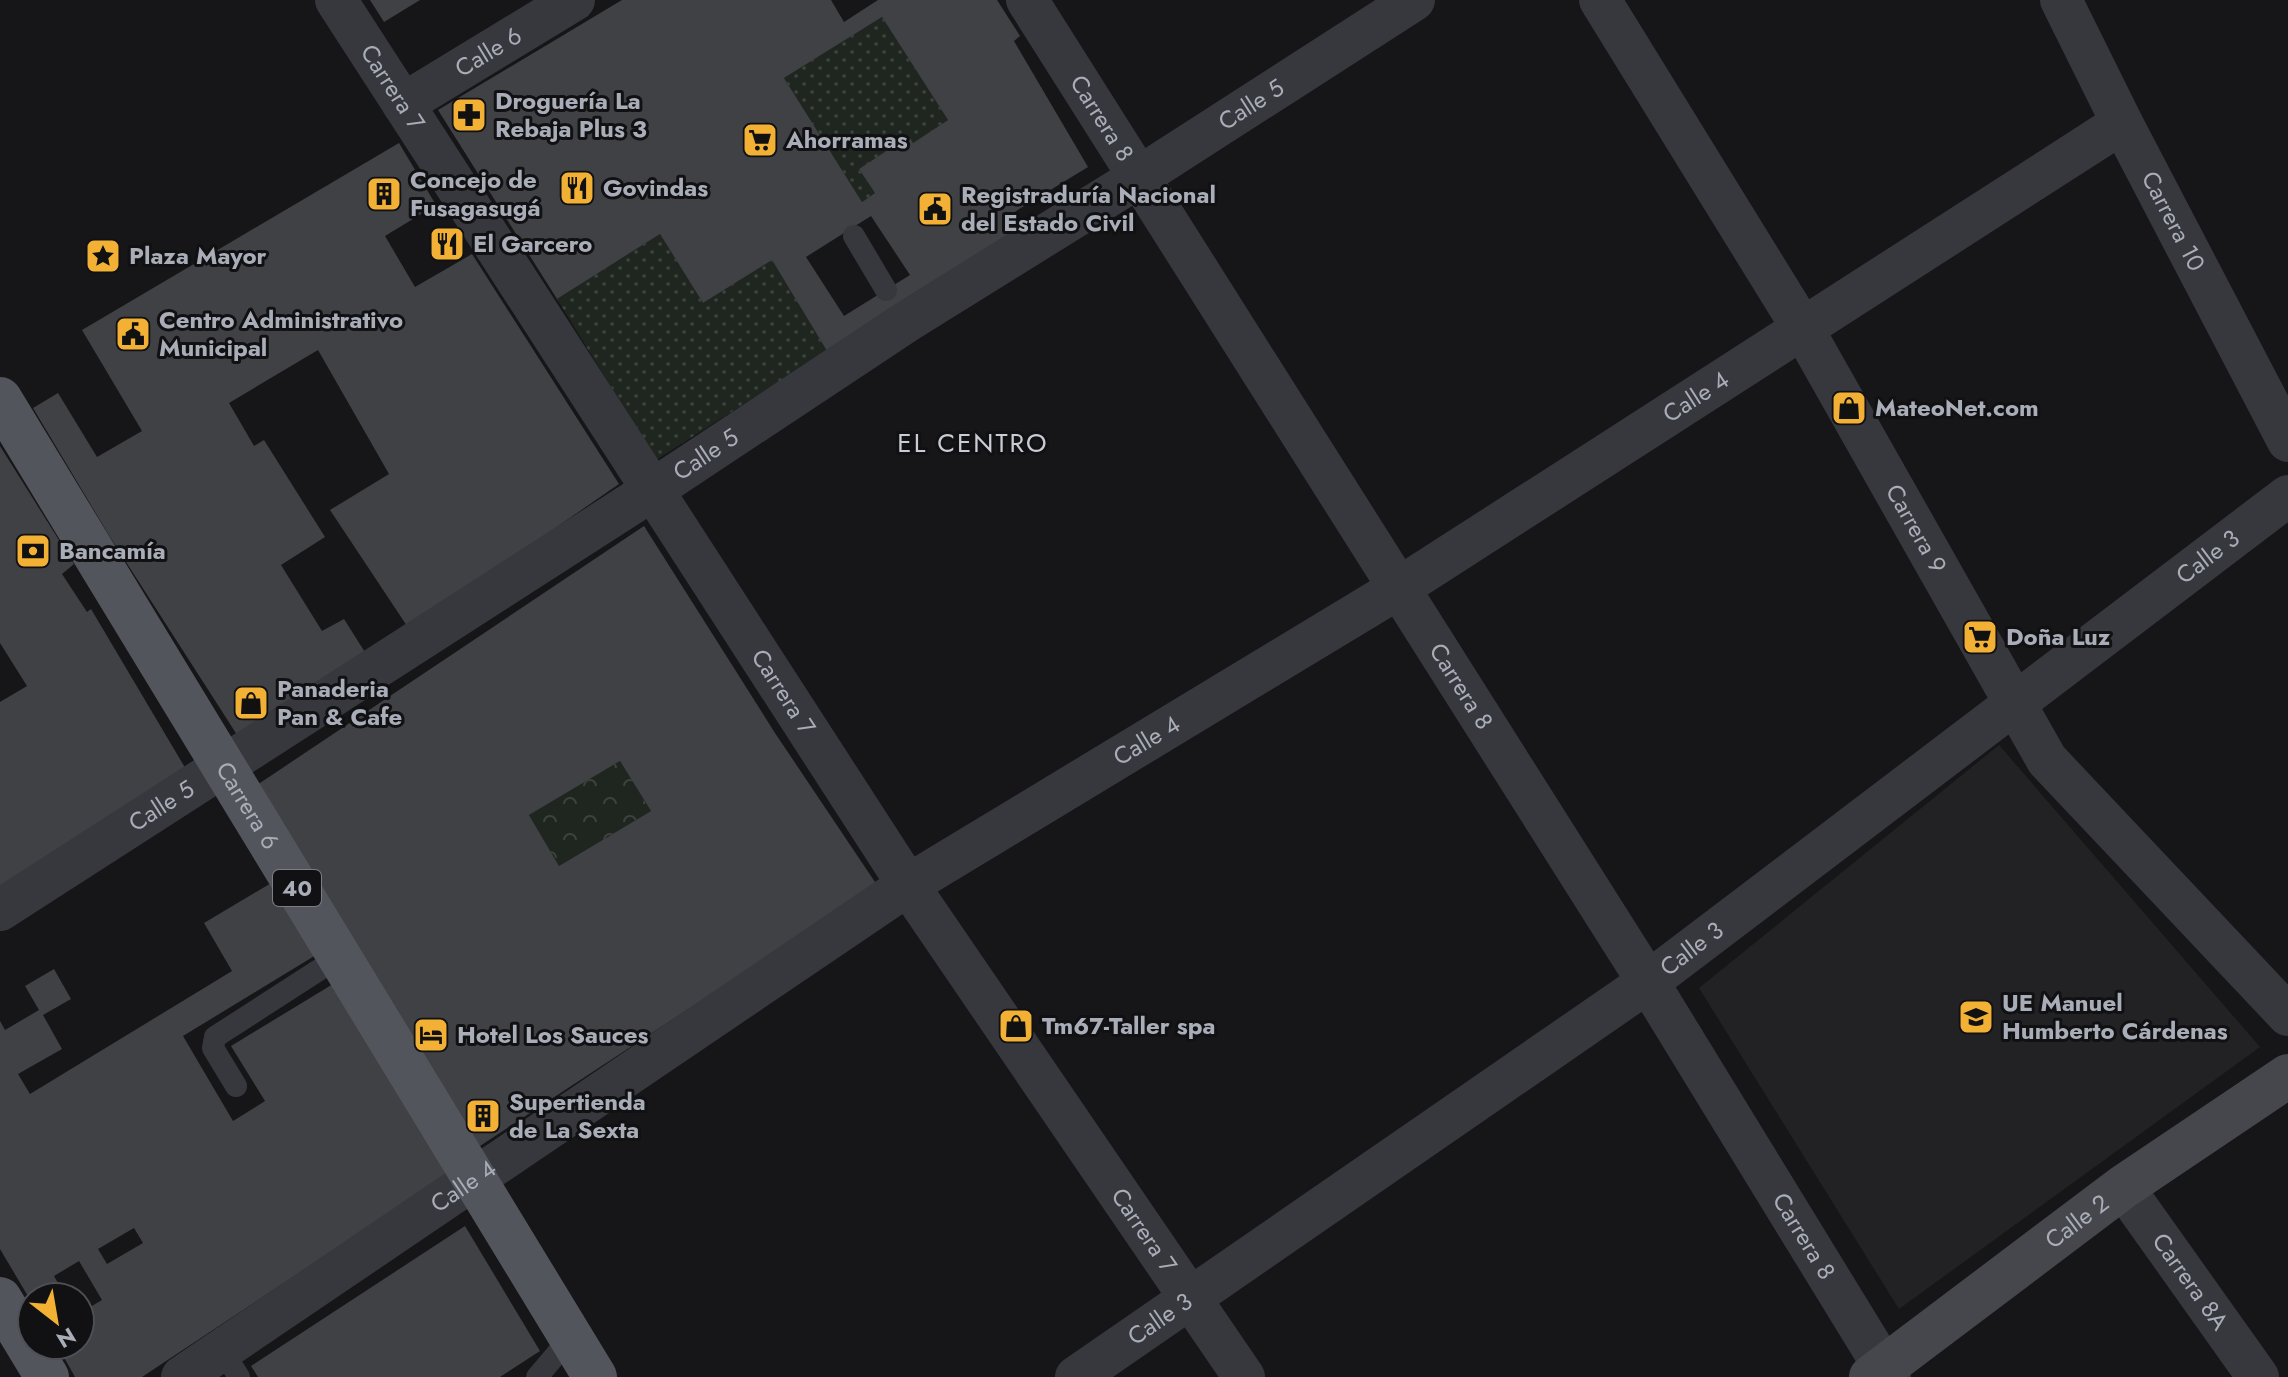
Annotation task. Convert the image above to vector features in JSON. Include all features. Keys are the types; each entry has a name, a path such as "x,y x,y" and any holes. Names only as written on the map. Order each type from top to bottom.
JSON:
{"main road":[{"name":"Carrera 6","path":"0,399 595,1377"},
{"path":"0,1299 47,1377"}],"street":[{"name":"Carrera 7","path":"336,0 908,885 1244,1377"},
{"name":"Calle 6","path":"403,104 574,0"},
{"name":"Carrera 8","path":"1027,0 1648,982 1882,1374"},
{"name":"Calle 5","path":"0,910 651,491 896,306 1139,177 1414,0"},
{"name":"Carrera 9","path":"1600,0 1803,329 2013,705 2047,760 2288,1015"},
{"name":"Carrera 10","path":"2061,0 2288,441"},
{"name":"Calle 4","path":"182,1377 230,1363 475,1181 908,885 1399,588 2122,123"},
{"name":"Calle 3","path":"1076,1377 1648,982 2288,496"},
{"name":"Calle 2","path":"1882,1374 2123,1187 2288,1076"},
{"name":"Carrera 8A","path":"2123,1187 2258,1377"}],"lane":[{"path":"854,236 896,306"},
{"path":"236,1086 213,1048 215,1037 339,957"},
{"path":"537,1377 571,1337"}],"shaded area":[{"name":"UE Manuel Humberto Cárdenas","path":"1999,745 2260,1047 1899,1309 1699,988"}],"green space":[{"path":"882,17 948,120 913,143 909,137 859,169 875,193 862,202 784,78"},
{"path":"660,234 703,303 772,260 827,351 656,460 557,299"},
{"path":"620,761 651,811 559,866 529,815"}],"building":[{"path":"370,0 420,0 384,22"},
{"path":"622,0 831,0 844,22 878,0 997,0 1020,36 1014,41 1088,167 1008,216 1014,231 827,351 772,260 703,303 660,234 557,299 438,110","holes":["882,17 948,120 913,143 909,136 859,169 875,193 862,202 784,78","871,216 910,275 844,316 806,257"]},
{"path":"399,143 436,205 385,236 415,287 472,254 619,484 409,629 330,510 389,474 318,350 229,403 254,446 264,440 325,537 281,565 322,631 344,619 368,657 241,741 110,537 33,408 58,393 97,457 142,431 82,330"},
{"path":"0,446 74,564 62,574 87,612 91,609 190,776 0,899 0,702 27,686 0,643"},
{"path":"644,526 775,733 877,885 480,1146 254,787","holes":["620,761 651,811 559,866 529,815"]},
{"path":"273,882 316,955 183,1036 233,1121 265,1101 231,1046 333,984 450,1173 142,1377 75,1377 66,1361 96,1361 96,1304 102,1300 96,1290 96,1281 91,1281 79,1261 54,1276 57,1281 19,1281 0,1249 0,1021 5,1030 39,1010 25,986 54,969 71,999 43,1015 62,1049 18,1074 30,1094 232,971 204,923","holes":["134,1228 143,1243 107,1264 98,1249"]},
{"path":"465,1226 540,1351 500,1377 258,1377 251,1366"}],"place":[{"name":"Droguería La Rebaja Plus 3","path":"469,115"},
{"name":"Ahorramas","path":"760,140"},
{"name":"Govindas","path":"577,188"},
{"name":"Concejo de Fusagasugá","path":"384,194"},
{"name":"Registraduría Nacional del Estado Civil","path":"935,209"},
{"name":"El Garcero","path":"447,244"},
{"name":"Plaza Mayor","path":"103,256"},
{"name":"Centro Administrativo Municipal","path":"133,334"},
{"name":"MateoNet.com","path":"1849,408"},
{"name":"Bancamía","path":"33,551"},
{"name":"Doña Luz","path":"1980,637"},
{"name":"Panaderia Pan & Cafe","path":"251,703"},
{"name":"UE Manuel Humberto Cárdenas","path":"1976,1017"},
{"name":"Tm67-Taller spa","path":"1016,1026"},
{"name":"Hotel Los Sauces","path":"431,1035"},
{"name":"Supertienda de La Sexta","path":"483,1116"}],"district":[{"name":"EL CENTRO","path":"973,443"}]}
